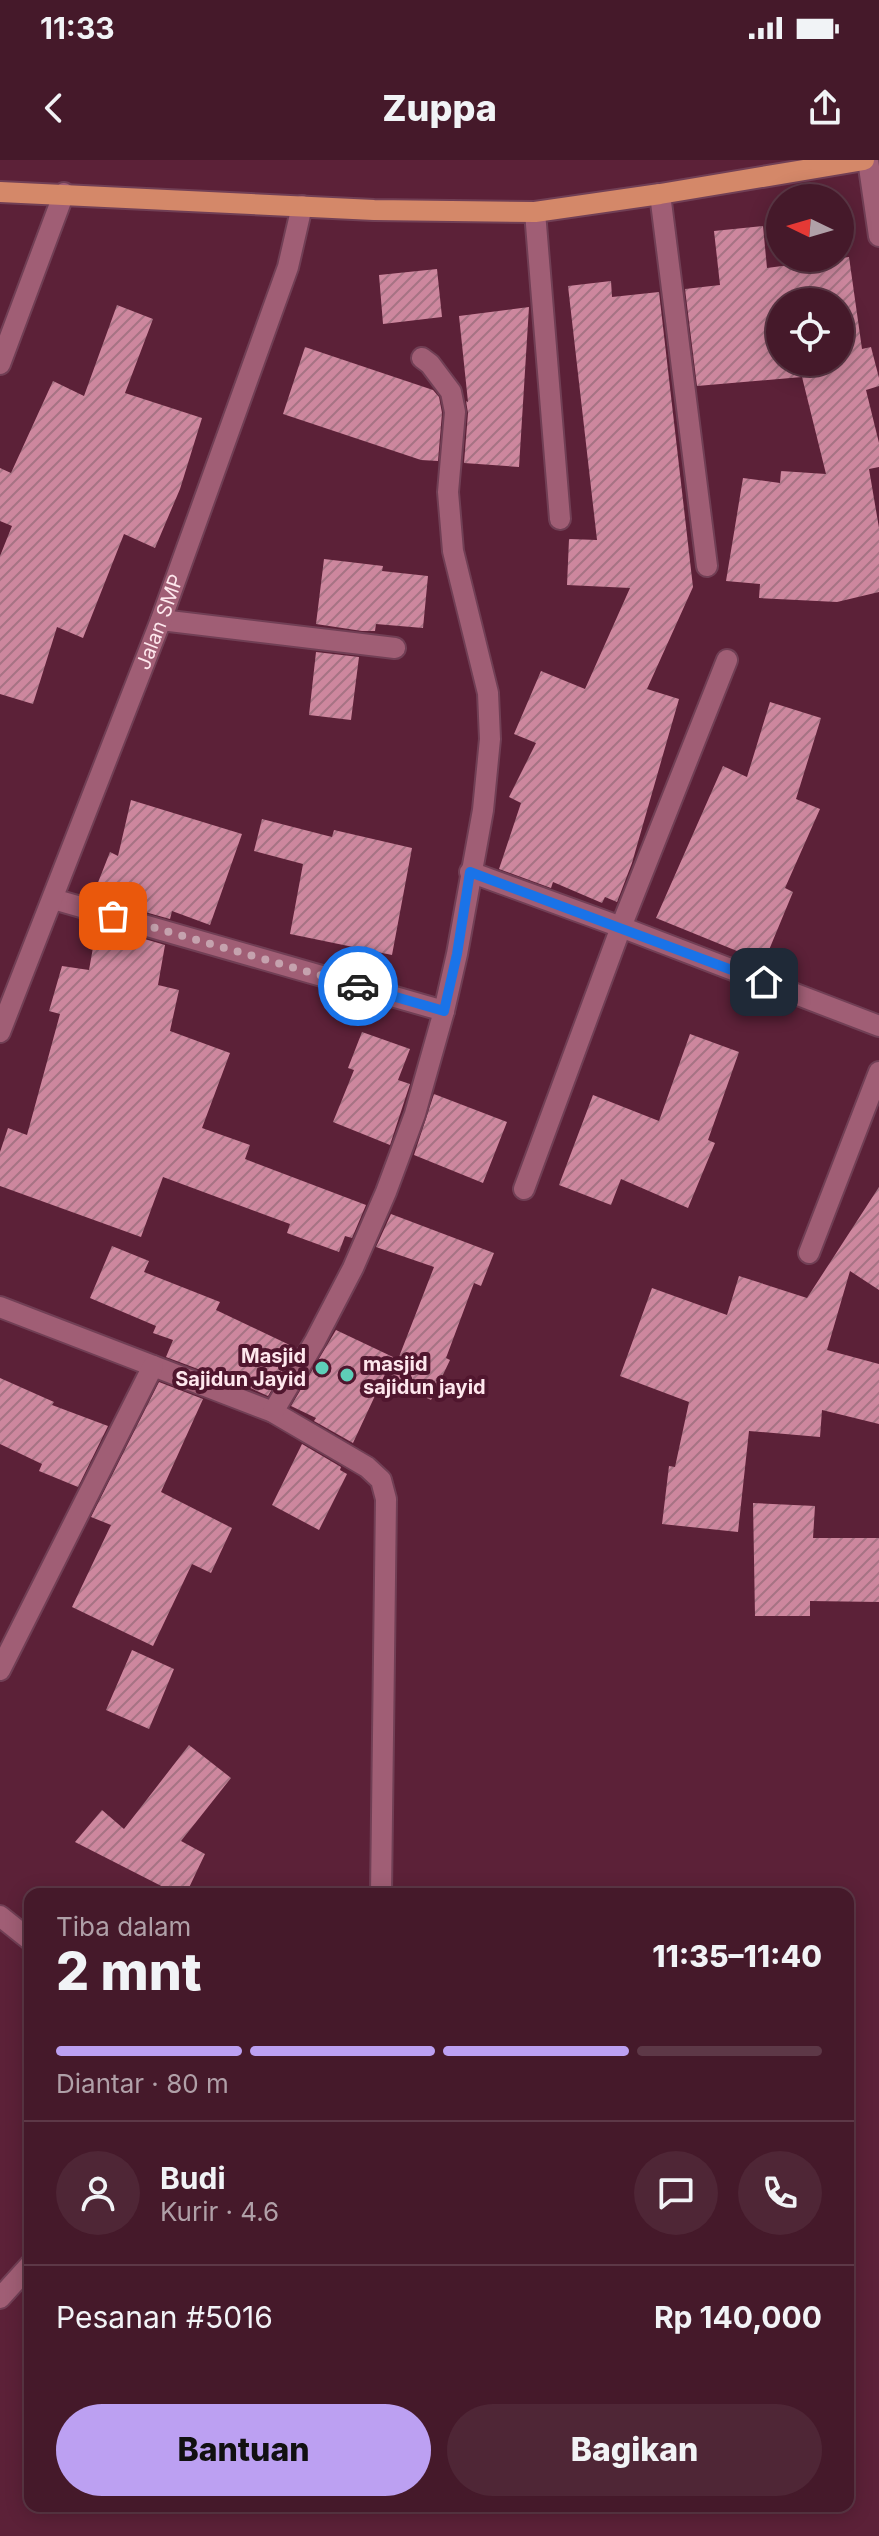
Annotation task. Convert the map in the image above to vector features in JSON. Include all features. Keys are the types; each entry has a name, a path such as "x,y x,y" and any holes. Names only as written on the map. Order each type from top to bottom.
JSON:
{"main road":[{"path":"0,192 389,211 535,212 660,194 757,169 866,160"}],"street":[{"path":"866,160 879,236"},
{"path":"0,364 64,193"},
{"path":"660,194 707,566"},
{"name":"Jalan SMP","path":"0,1032 161,620 288,267 302,206"},
{"path":"535,212 560,519"},
{"path":"273,1412 353,1268 415,1114 457,954 483,810 490,739 488,693 453,551 448,492 455,412 451,392 422,358"},
{"path":"161,620 395,648"},
{"path":"524,1189 621,927 727,660"},
{"path":"470,872 879,1026"},
{"path":"53,899 444,1011"},
{"path":"809,1253 879,1072"},
{"path":"0,1307 273,1412 367,1467 381,1480 386,1499 381,1888"},
{"path":"0,1670 153,1366"},
{"path":"0,1916 24,1935"},
{"path":"0,2298 24,2272"}],"building":[{"path":"763,226 766,272 851,272 853,288 766,288 766,376 854,376 854,292 862,349 871,347 879,378 879,386 866,390 879,443 879,467 869,469 879,528 879,592 837,602 759,598 760,584 726,581 743,478 780,483 781,471 826,474 802,377 697,386 685,289 720,285 714,231"},
{"path":"437,269 442,317 383,324 379,275"},
{"path":"611,281 612,297 659,292 693,587 647,689 679,699 632,863 617,902 605,897 602,903 553,882 551,888 499,869 521,803 509,797 536,743 514,734 541,671 585,689 630,588 567,585 569,539 597,540 568,286"},
{"path":"117,305 153,319 125,393 202,418 180,489 155,548 124,534 83,638 57,627 33,704 0,694 0,556 12,526 0,521 0,468 11,473 53,381 84,396"},
{"path":"529,307 519,467 464,463 468,402 459,316"},
{"path":"305,347 433,390 439,397 442,413 438,461 421,460 283,414"},
{"path":"324,559 383,566 382,571 428,576 423,628 376,624 375,631 362,631 316,624"},
{"path":"316,652 359,657 351,720 309,715"},
{"path":"770,702 821,718 796,799 820,809 785,888 793,892 764,962 656,918 723,766 747,777"},
{"path":"131,800 242,834 210,925 172,911 170,919 102,900 104,888 97,885 110,852 118,856"},
{"path":"262,819 332,837 334,830 412,848 392,955 290,934 303,864 254,851"},
{"path":"97,925 165,945 158,985 179,990 170,1031 230,1053 202,1128 250,1145 245,1159 366,1205 352,1238 345,1236 339,1252 287,1233 290,1224 163,1177 141,1237 0,1186 0,1152 8,1128 27,1135 60,1014 49,1011 62,966 89,970"},
{"path":"362,1032 410,1049 398,1080 410,1084 390,1145 333,1122 354,1070 348,1068"},
{"path":"690,1034 739,1052 708,1140 715,1143 688,1208 621,1179 611,1205 559,1185 593,1095 659,1121"},
{"path":"434,1094 507,1122 483,1183 414,1155"},
{"path":"879,1187 879,1290 850,1271 827,1350 879,1364 879,1424 822,1410 820,1437 749,1431 738,1532 662,1524 669,1466 675,1467 689,1402 620,1376 652,1288 727,1315 739,1276 807,1298"},
{"path":"391,1214 494,1253 481,1286 474,1283 446,1358 450,1360 431,1400 390,1380 434,1267 376,1247"},
{"path":"112,1246 149,1261 144,1272 220,1302 216,1310 296,1348 268,1396 215,1372 214,1375 166,1357 173,1340 153,1333 156,1326 90,1298"},
{"name":"masjid sajidun jayid","path":"336,1330 393,1357 353,1443 314,1421 316,1418 291,1406"},
{"path":"0,1378 54,1402 52,1405 108,1426 78,1487 39,1471 42,1464 0,1444"},
{"path":"159,1382 203,1399 161,1492 232,1528 211,1573 192,1564 153,1646 72,1607 111,1525 91,1517"},
{"path":"302,1444 341,1467 340,1470 347,1474 319,1530 272,1505"},
{"path":"753,1503 815,1506 813,1538 879,1538 879,1602 810,1601 810,1616 755,1616"},
{"path":"132,1650 174,1669 149,1729 106,1710"},
{"path":"189,1745 231,1778 181,1841 205,1854 189,1888 165,1888 75,1842 102,1810 124,1829"}],"way so far":[{"path":"113,916 358,986"}],"place":[{"name":"Masjid Sajidun Jayid","path":"322,1368"},
{"name":"masjid sajidun jayid","path":"347,1375"}],"route":[{"path":"358,986 444,1011 470,872 764,982"}]}
